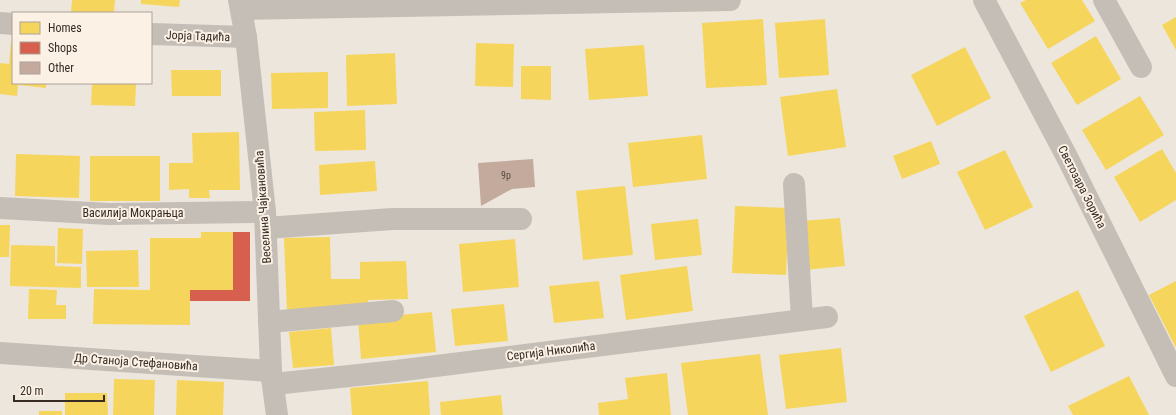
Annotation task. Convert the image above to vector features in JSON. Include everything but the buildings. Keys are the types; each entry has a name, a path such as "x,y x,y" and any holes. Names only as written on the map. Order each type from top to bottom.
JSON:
{"street":[{"path":"240,5 730,0"},
{"name":"Светозара Зорића","path":"984,0 1067,157 1176,376"},
{"path":"1104,0 1141,67"},
{"name":"Веселина Чајкановића","path":"240,5 246,37 265,220 269,322 277,415"},
{"path":"0,23 12,24"},
{"name":"Јорја Тадића","path":"152,34 246,37"},
{"path":"794,184 802,320"},
{"name":"Василија Мокрањца","path":"0,208 265,220 521,219"},
{"path":"269,322 393,311"},
{"name":"Сергија Николића","path":"273,378 396,371 827,317"},
{"name":"Др Станоја Стефановића","path":"0,353 273,378"}]}
